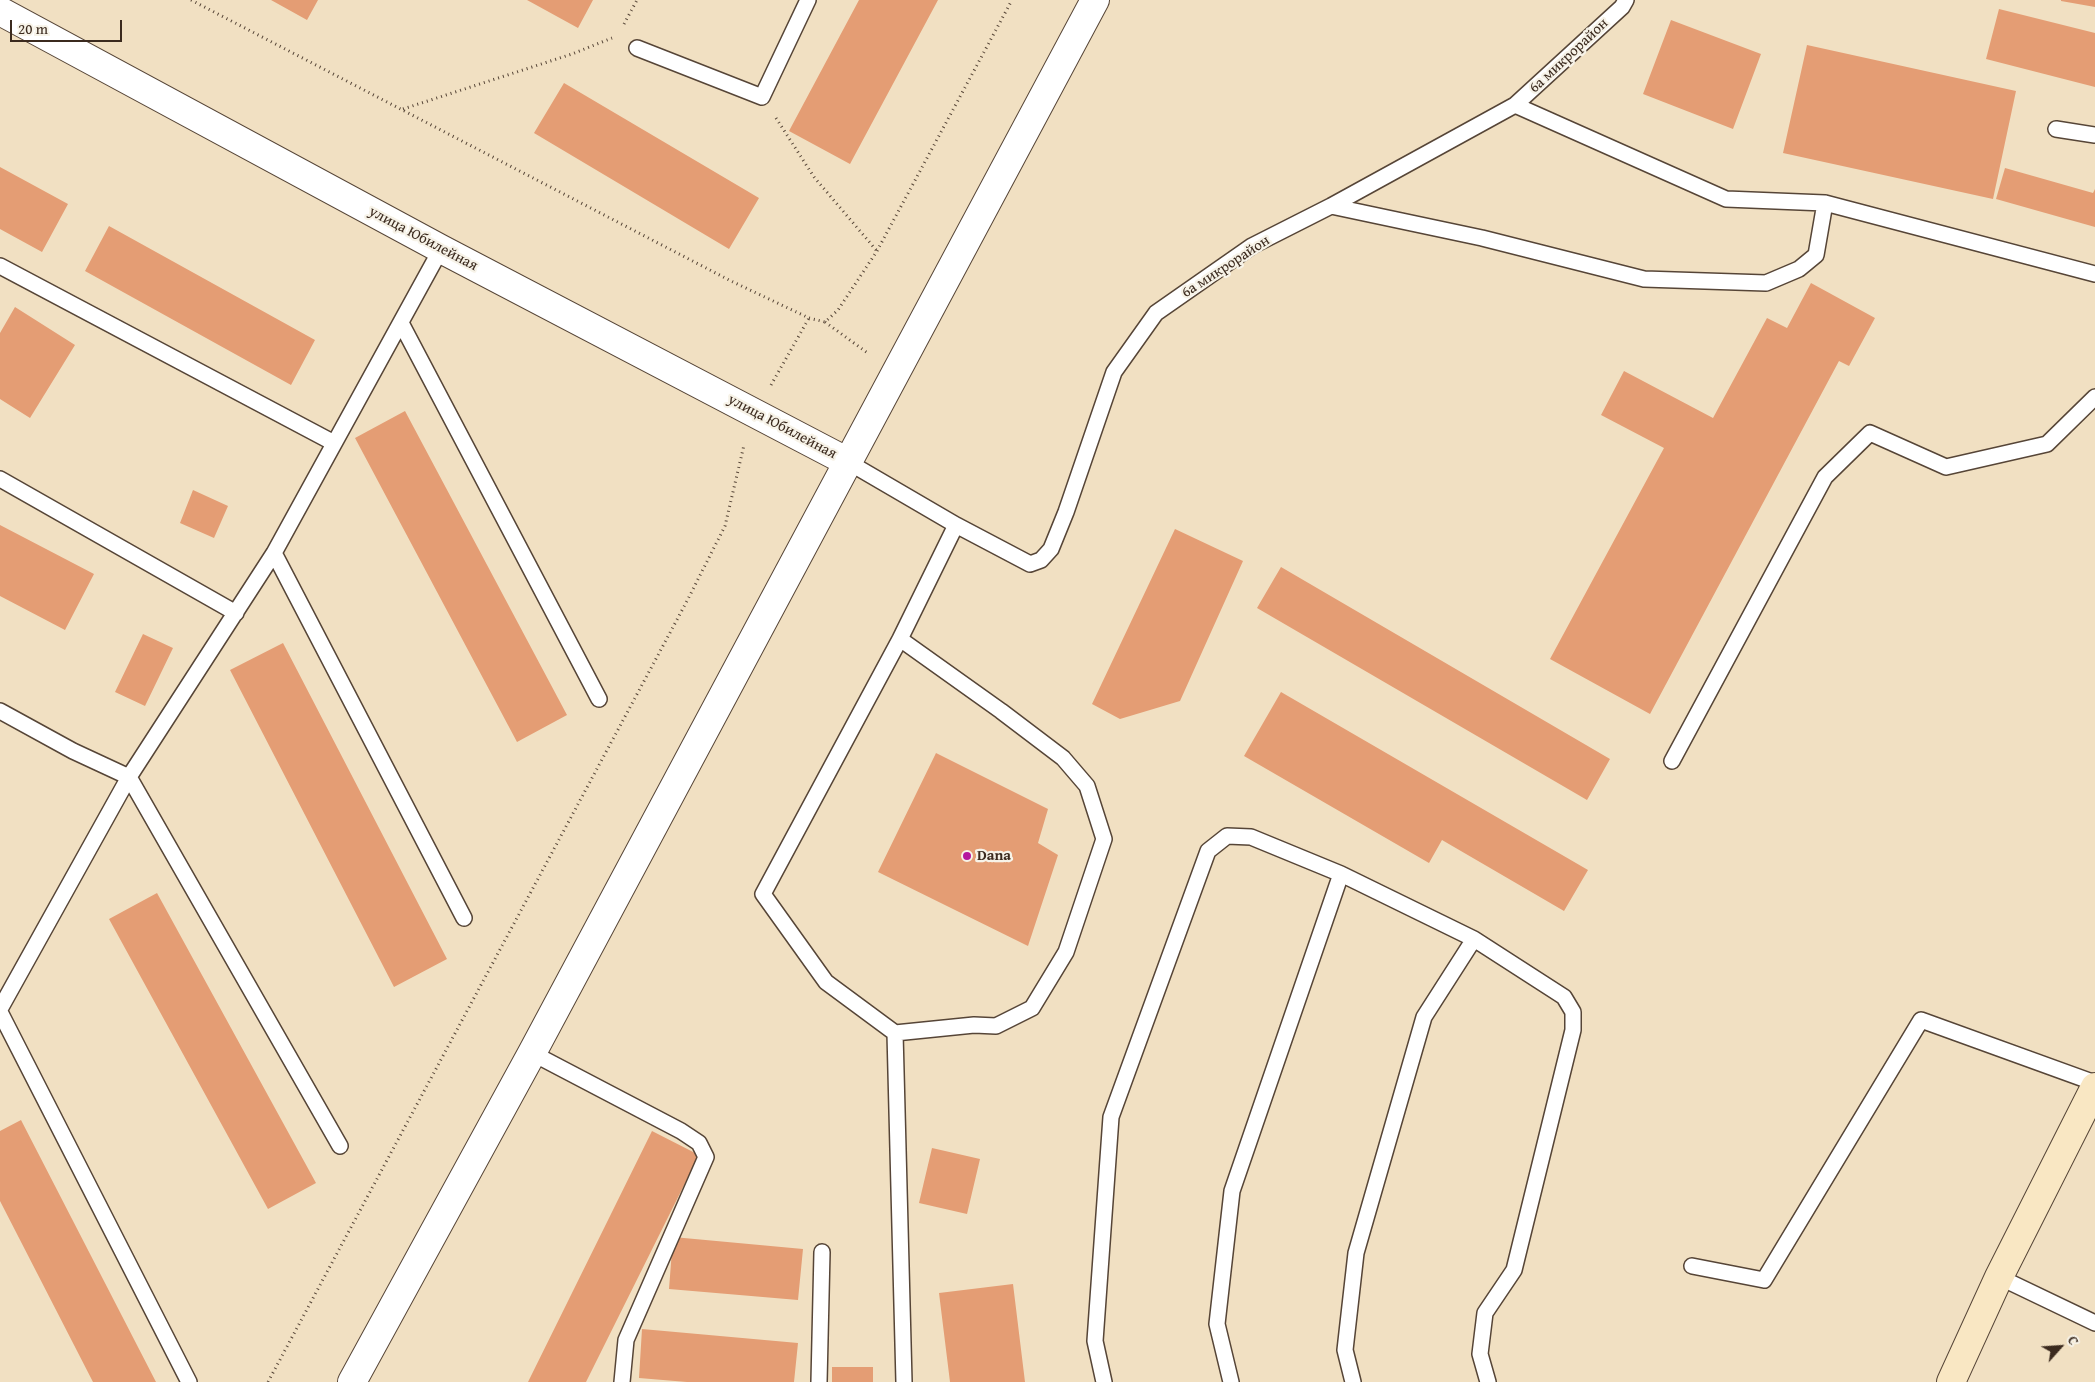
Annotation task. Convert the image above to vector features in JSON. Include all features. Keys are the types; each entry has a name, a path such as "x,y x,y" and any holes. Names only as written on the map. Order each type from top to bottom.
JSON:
{"main road":[{"path":"1951,1382 1999,1277 2095,1085"}],"street":[{"path":"352,1382 532,1053 1095,0"},
{"name":"улица Юбилейная","path":"0,11 441,249 848,462"}],"lane":[{"path":"638,48 762,97 808,0"},
{"name":"6а микрорайон","path":"848,462 956,525 1030,564 1041,560 1051,549 1066,512 1114,372 1156,313 1252,246 1331,206 1515,105 1622,7 1626,0"},
{"path":"1515,105 1726,199 1825,203 2095,274"},
{"path":"2056,129 2095,135"},
{"path":"1331,206 1482,238 1644,279 1766,283 1798,270 1816,255 1825,203"},
{"path":"189,1382 0,1010 129,777 274,553 441,249"},
{"path":"0,266 334,443"},
{"path":"401,323 599,699"},
{"path":"1672,761 1825,477 1870,433 1946,467 2047,444 2095,397"},
{"path":"0,479 236,613"},
{"path":"900,639 1063,758 1087,786 1104,839 1066,952 1032,1008 996,1026 974,1025 894,1033 826,982 762,894 900,639 956,525"},
{"path":"274,553 464,918"},
{"path":"0,711 73,751 129,777 340,1146"},
{"path":"1104,1382 1095,1340 1112,1117 1208,851 1227,836 1251,837 1341,874 1474,939 1564,997 1573,1012 1573,1030 1514,1270 1485,1313 1480,1354 1488,1382"},
{"path":"1231,1382 1216,1324 1232,1191 1341,874"},
{"path":"1353,1382 1345,1350 1356,1252 1424,1017 1474,939"},
{"path":"1692,1266 1764,1280 1921,1020 2095,1085"},
{"path":"894,1033 904,1382"},
{"path":"532,1053 681,1131 698,1143 706,1157 626,1340 622,1382"},
{"path":"820,1382 822,1252"},
{"path":"1999,1277 2095,1324"}],"path":[{"path":"191,0 731,281 809,318 825,322 896,373"},
{"path":"622,28 637,0"},
{"path":"825,322 838,310 877,251 1012,0"},
{"path":"402,110 572,54 612,38 617,33"},
{"path":"762,97 814,177 877,251"},
{"path":"268,1382 612,742 717,542 725,526 742,450 755,413 809,318"}],"building":[{"path":"271,0 318,0 307,20"},
{"path":"527,0 593,0 578,28"},
{"path":"859,0 938,0 850,164 789,131"},
{"path":"2095,0 2095,7 2061,1"},
{"path":"1999,9 2095,33 2095,87 1986,59"},
{"path":"1671,20 1761,54 1733,129 1643,94"},
{"path":"1807,45 2016,91 1993,199 1783,153"},
{"path":"564,83 759,198 729,249 534,133"},
{"path":"0,167 68,204 42,252 0,229"},
{"path":"2005,168 2093,193 2095,189 2095,227 1996,199"},
{"path":"109,226 315,340 291,385 85,271"},
{"path":"1811,283 1875,318 1849,366 1839,361 1650,714 1550,659 1664,448 1601,415 1624,371 1713,418 1767,318 1787,328"},
{"path":"15,307 75,345 30,418 0,399 0,333"},
{"path":"405,411 567,715 517,742 355,438"},
{"path":"193,490 228,506 214,538 180,523"},
{"path":"0,525 94,574 65,630 0,596"},
{"path":"1175,529 1243,561 1180,701 1120,719 1092,704"},
{"path":"1281,567 1610,759 1587,800 1257,608"},
{"path":"143,634 173,648 145,706 115,692"},
{"path":"283,643 447,959 394,987 230,670"},
{"path":"1281,692 1588,870 1564,911 1442,840 1429,863 1244,756"},
{"path":"936,753 1048,809 1038,843 1058,855 1028,946 878,872"},
{"path":"157,893 316,1183 268,1209 109,919"},
{"path":"21,1120 156,1382 93,1382 0,1201 0,1131"},
{"path":"652,1131 699,1155 586,1382 528,1382"},
{"path":"932,1148 980,1159 967,1214 919,1203"},
{"path":"673,1237 803,1249 798,1300 669,1289"},
{"path":"1013,1284 1025,1382 950,1382 939,1293"},
{"path":"642,1329 798,1343 794,1382 687,1382 639,1378"},
{"path":"832,1367 873,1367 873,1382 832,1382"}],"place":[{"name":"Dana","path":"967,856"}]}
